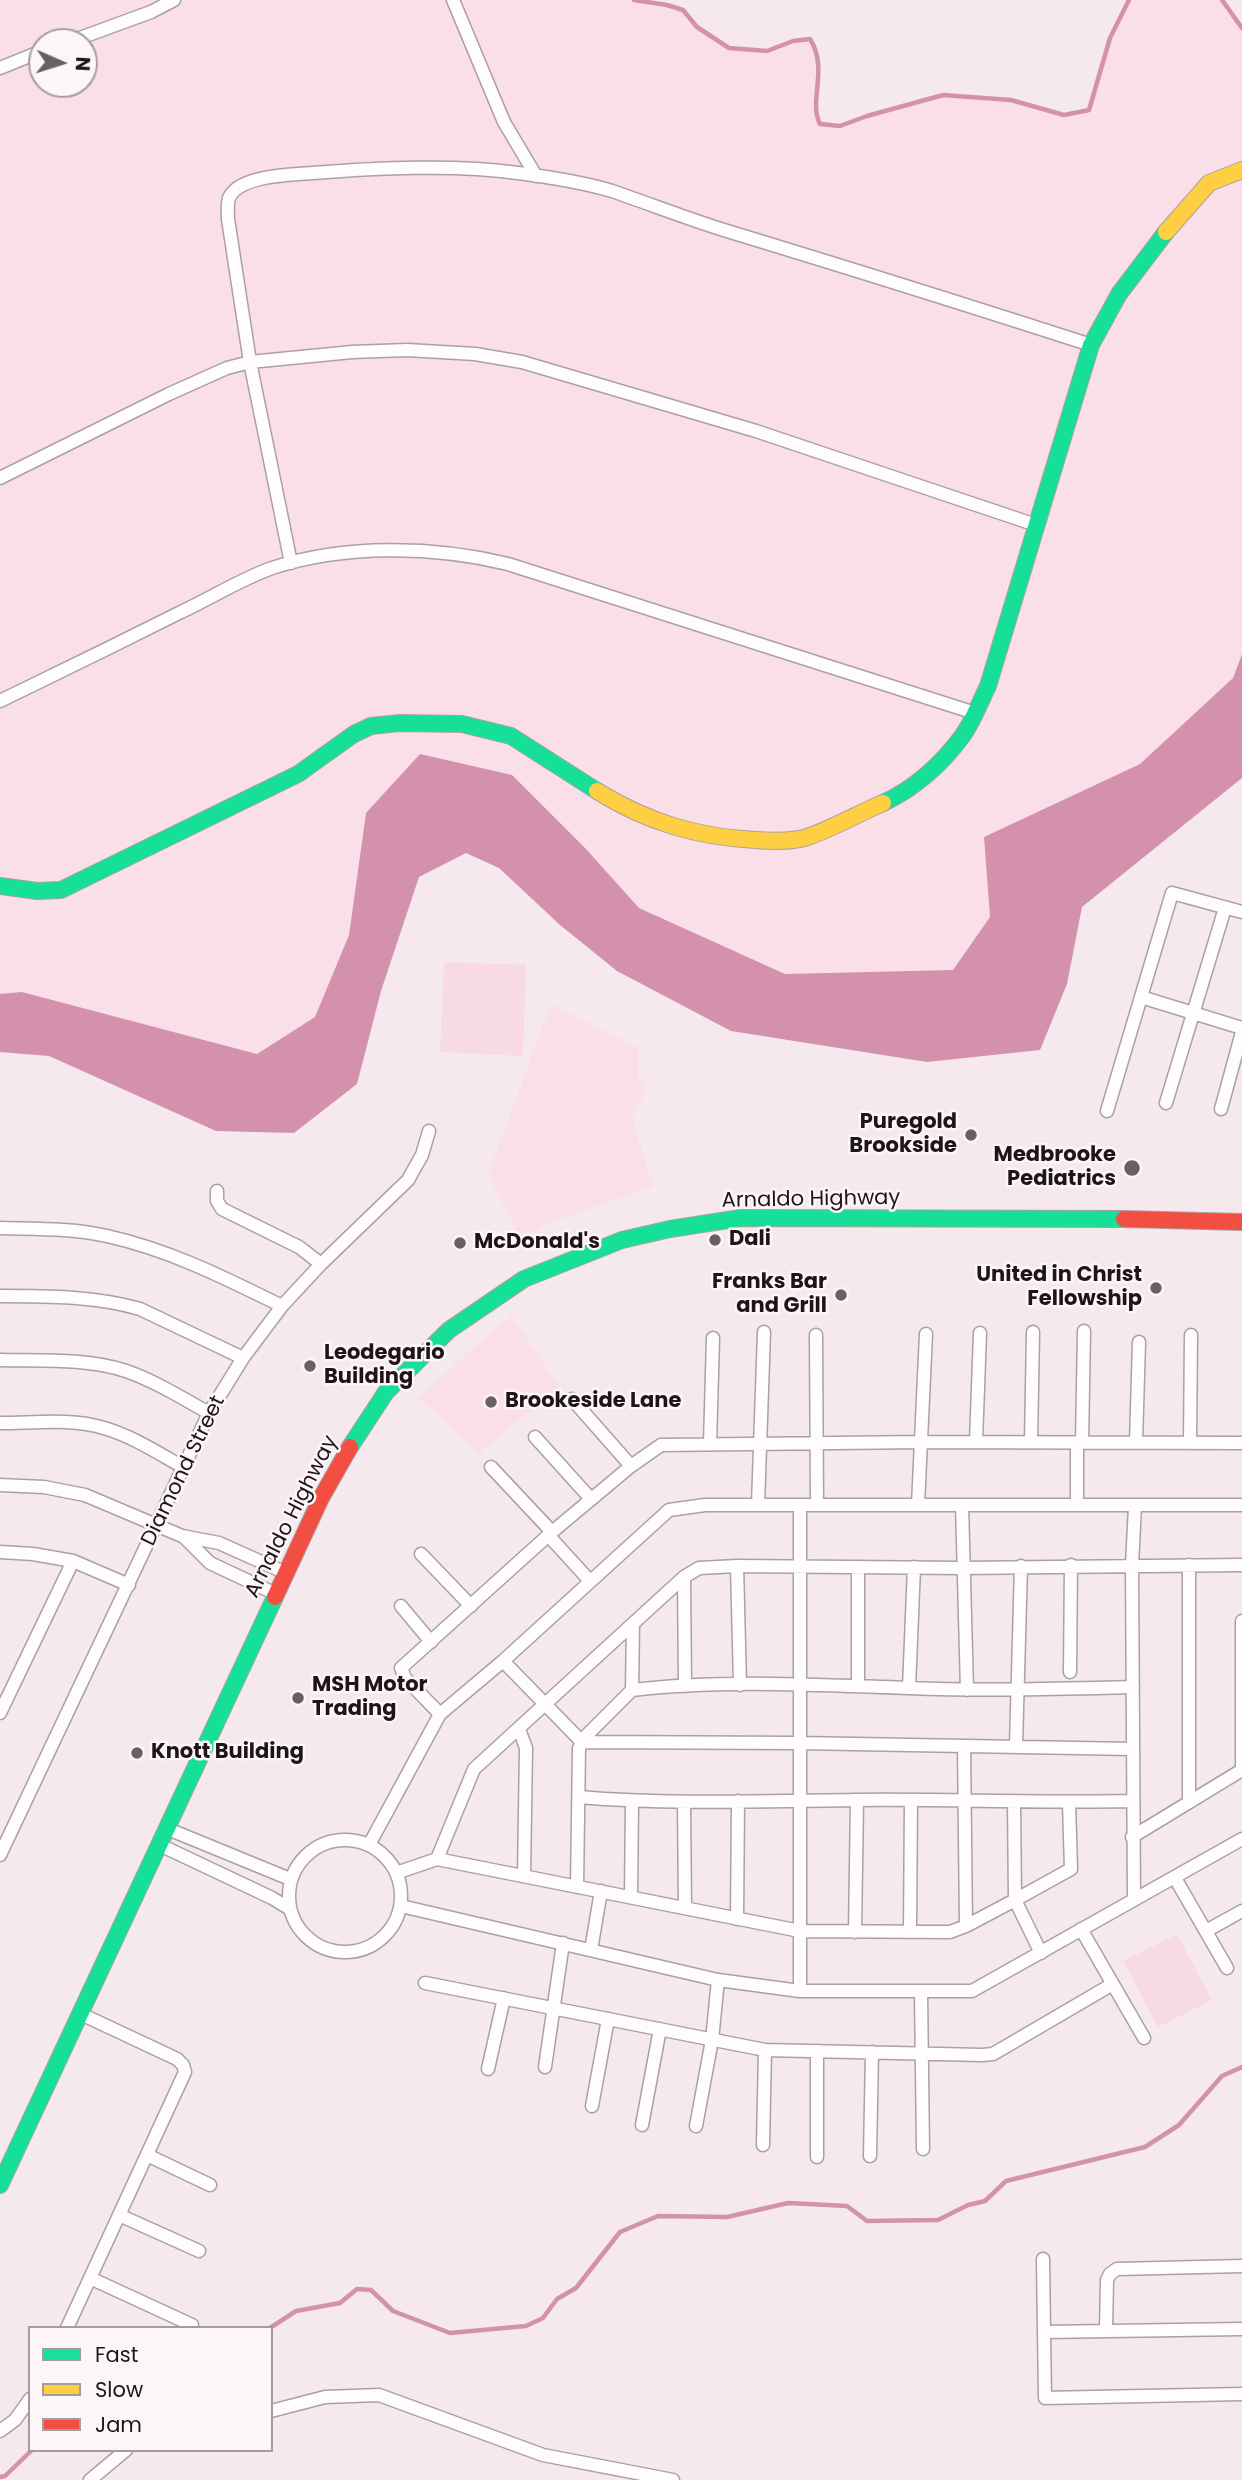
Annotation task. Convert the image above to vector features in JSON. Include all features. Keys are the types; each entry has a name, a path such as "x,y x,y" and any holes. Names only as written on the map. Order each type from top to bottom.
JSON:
{"main road":[{"path":"0,886 37,891 61,890 298,774 354,734 372,726 391,723 462,724 511,736 628,810 681,830 714,837 780,841 804,838 898,796 942,760 963,735 988,686 1091,345 1119,294 1172,225 1209,183 1242,170"},
{"name":"Arnaldo Highway","path":"1078,1218 1242,1211"},
{"name":"Arnaldo Highway","path":"0,2185 321,1498 352,1443 386,1392 449,1330 524,1279 575,1256 622,1240 670,1229 741,1218 1078,1218 1242,1222"}],"street":[{"path":"98,31 151,12 174,0"},
{"path":"453,0 504,122 536,176"},
{"path":"0,68 28,57"},
{"path":"291,563 250,362 228,209 229,198 245,183 290,175 356,170 457,169 536,176 612,191 689,219 1091,345"},
{"path":"0,478 227,368 250,362 352,352 407,350 522,362 757,431 1036,525"},
{"path":"0,701 256,575 291,563 361,552 416,551 488,559 975,713"},
{"path":"1107,1111 1172,893 1242,912"},
{"path":"1166,1103 1225,908"},
{"path":"1141,997 1242,1030 1221,1109"},
{"name":"Diamond Street","path":"0,1855 209,1413 243,1358 282,1306 321,1264 408,1180 422,1155 429,1131"},
{"path":"218,1191 217,1201 222,1209 299,1247 321,1264"},
{"path":"0,1227 81,1232 155,1249 282,1306"},
{"path":"0,1296 59,1296 123,1304 140,1309 243,1358"},
{"path":"1077,1504 1084,1331"},
{"path":"758,1505 764,1332"},
{"path":"1031,1442 1033,1332"},
{"path":"976,1442 979,1333"},
{"path":"918,1505 926,1334"},
{"path":"816,1335 817,1505"},
{"path":"1190,1443 1191,1335"},
{"path":"710,1444 713,1338"},
{"path":"1136,1442 1139,1342"},
{"path":"0,1360 86,1362 125,1371 209,1413"},
{"path":"572,1399 631,1466"},
{"path":"0,1423 81,1423 104,1427 183,1467"},
{"path":"535,1437 591,1499"},
{"path":"440,1714 405,1678 401,1668 550,1534 631,1466 661,1445 922,1442 1242,1443"},
{"path":"491,1467 590,1581"},
{"path":"0,1485 44,1487 85,1495 183,1536 219,1543 286,1573"},
{"path":"369,1845 440,1714 503,1661 669,1510 705,1505 1242,1505"},
{"path":"961,1505 967,1690"},
{"path":"800,1506 800,1991"},
{"path":"1134,1899 1132,1565 1135,1506"},
{"path":"183,1536 210,1563 276,1594"},
{"path":"0,1566 3,1552 73,1560 129,1585"},
{"path":"421,1554 471,1606"},
{"path":"0,1713 73,1560"},
{"path":"1189,1565 1189,1801"},
{"path":"437,1859 474,1769 684,1577 699,1568 1242,1565"},
{"path":"737,1566 740,1685"},
{"path":"1016,1746 1021,1566"},
{"path":"1070,1672 1071,1566"},
{"path":"858,1567 858,1686"},
{"path":"909,1688 914,1567"},
{"path":"684,1577 685,1686"},
{"path":"401,1606 431,1642"},
{"path":"1132,1837 1242,1770 1242,1621"},
{"path":"632,1690 633,1624"},
{"path":"503,1661 582,1742 1132,1749"},
{"path":"577,1887 579,1748 632,1690 740,1685 967,1690 1133,1687"},
{"path":"519,1729 526,1748 524,1876"},
{"path":"964,1746 966,1926"},
{"path":"579,1797 632,1802 1132,1801"},
{"path":"856,1931 857,1800"},
{"path":"910,1932 911,1800"},
{"path":"737,1919 738,1801"},
{"path":"631,1898 632,1802"},
{"path":"684,1802 685,1908"},
{"path":"1014,1802 1015,1900 1041,1953"},
{"path":"396,1873 437,1859 800,1931 950,1932 1071,1869 1069,1803"},
{"path":"168,1829 290,1879"},
{"path":"401,1906 718,1980 800,1991 972,1991 1242,1839"},
{"path":"352,1840 369,1845 390,1862 396,1873 401,1889 401,1906 395,1923 385,1936 371,1947 355,1952 338,1952 314,1943 297,1925 290,1909 290,1879 303,1859 317,1848 334,1841 352,1840"},
{"path":"160,1846 290,1909"},
{"path":"1175,1878 1227,1968"},
{"path":"591,1950 601,1891"},
{"path":"1206,1931 1242,1911"},
{"path":"1080,1929 1144,2038"},
{"path":"545,2067 564,1944"},
{"path":"696,2126 712,2040 718,1980"},
{"path":"425,1983 765,2050 982,2055 993,2054 1111,1985"},
{"path":"921,1993 923,2149"},
{"path":"488,2069 503,1998"},
{"path":"68,2326 185,2072 177,2059 80,2014"},
{"path":"592,2106 607,2019"},
{"path":"642,2125 660,2029"},
{"path":"763,2145 765,2050"},
{"path":"817,2051 817,2157"},
{"path":"870,2156 872,2052"},
{"path":"147,2155 210,2185"},
{"path":"119,2215 199,2251"},
{"path":"1043,2259 1045,2398 1242,2394"},
{"path":"1106,2330 1107,2280 1117,2269 1242,2266"},
{"path":"90,2278 192,2325"},
{"path":"1044,2332 1242,2329"},
{"path":"273,2410 325,2397 379,2395 542,2455 673,2480"},
{"path":"0,2431 15,2420 28,2402"},
{"path":"90,2480 124,2452"}],"shaded area":[{"path":"0,0 634,0 683,10 697,27 729,48 767,51 793,41 810,39 818,51 819,88 815,114 820,124 840,126 943,95 1011,100 1064,115 1089,110 1110,38 1129,0 1222,0 1242,28 1242,654 1233,678 1140,764 985,837 990,917 953,970 785,974 639,908 586,849 366,813 349,936 315,1017 257,1054 23,992 0,994"},
{"path":"1242,654 1242,778 1082,907 1067,984 1040,1050 927,1062 731,1031 617,971 560,925 499,868 466,853 419,877 381,991 357,1084 294,1133 216,1131 49,1056 0,1052 0,994 22,992 257,1054 315,1017 349,935 366,813 420,754 512,775 586,849 639,908 785,974 953,970 990,917 984,837 1140,764 1233,678"},
{"path":"444,962 526,965 523,1056 440,1052"},
{"path":"551,1004 639,1048 638,1075 646,1090 632,1118 653,1186 541,1226 521,1239 488,1175"},
{"path":"512,1316 559,1387 479,1453 419,1398"},
{"path":"1177,1934 1212,2000 1158,2027 1123,1961"}],"waterway":[{"path":"634,0 683,10 697,27 729,48 767,51 793,41 810,39 818,62 816,105 820,124 840,126 943,95 1011,100 1064,115 1089,110 1110,38 1129,0"},
{"path":"1222,0 1242,28"},
{"path":"273,2326 296,2311 340,2303 357,2289 371,2290 393,2311 450,2333 526,2326 543,2318 557,2299 576,2288 620,2232 658,2216 727,2217 788,2203 847,2206 867,2221 938,2220 968,2205 985,2201 1006,2181 1145,2147 1179,2125 1222,2076 1242,2067"},
{"path":"0,2477 5,2476 30,2452"}],"traffic: fast":[{"path":"883,803 917,783 937,765 963,735 973,718 988,686 1091,345 1119,294 1166,232"},
{"path":"0,886 37,891 61,890 298,774 354,734 371,726 400,723 462,724 511,736 597,791"},
{"path":"350,1447 386,1392 449,1330 524,1279 622,1240 741,1218 1124,1219"},
{"path":"0,2185 275,1597"}],"traffic: slow":[{"path":"1166,232 1209,183 1242,170"},
{"path":"597,791 635,811 673,826 713,835 767,841 804,838 883,803"}],"traffic: jam":[{"path":"1124,1219 1242,1222"},
{"path":"275,1597 321,1498 350,1447"}],"place":[{"name":"Puregold Brookside","path":"971,1135"},
{"name":"Medbrooke Pediatrics","path":"1132,1168"},
{"name":"Dali","path":"715,1240"},
{"name":"McDonald's","path":"460,1243"},
{"name":"United in Christ Fellowship","path":"1156,1288"},
{"name":"Franks Bar and Grill","path":"841,1295"},
{"name":"Leodegario Building","path":"310,1366"},
{"name":"Brookeside Lane","path":"491,1402"},
{"name":"MSH Motor Trading","path":"298,1698"},
{"name":"Knott Building","path":"137,1753"}]}
